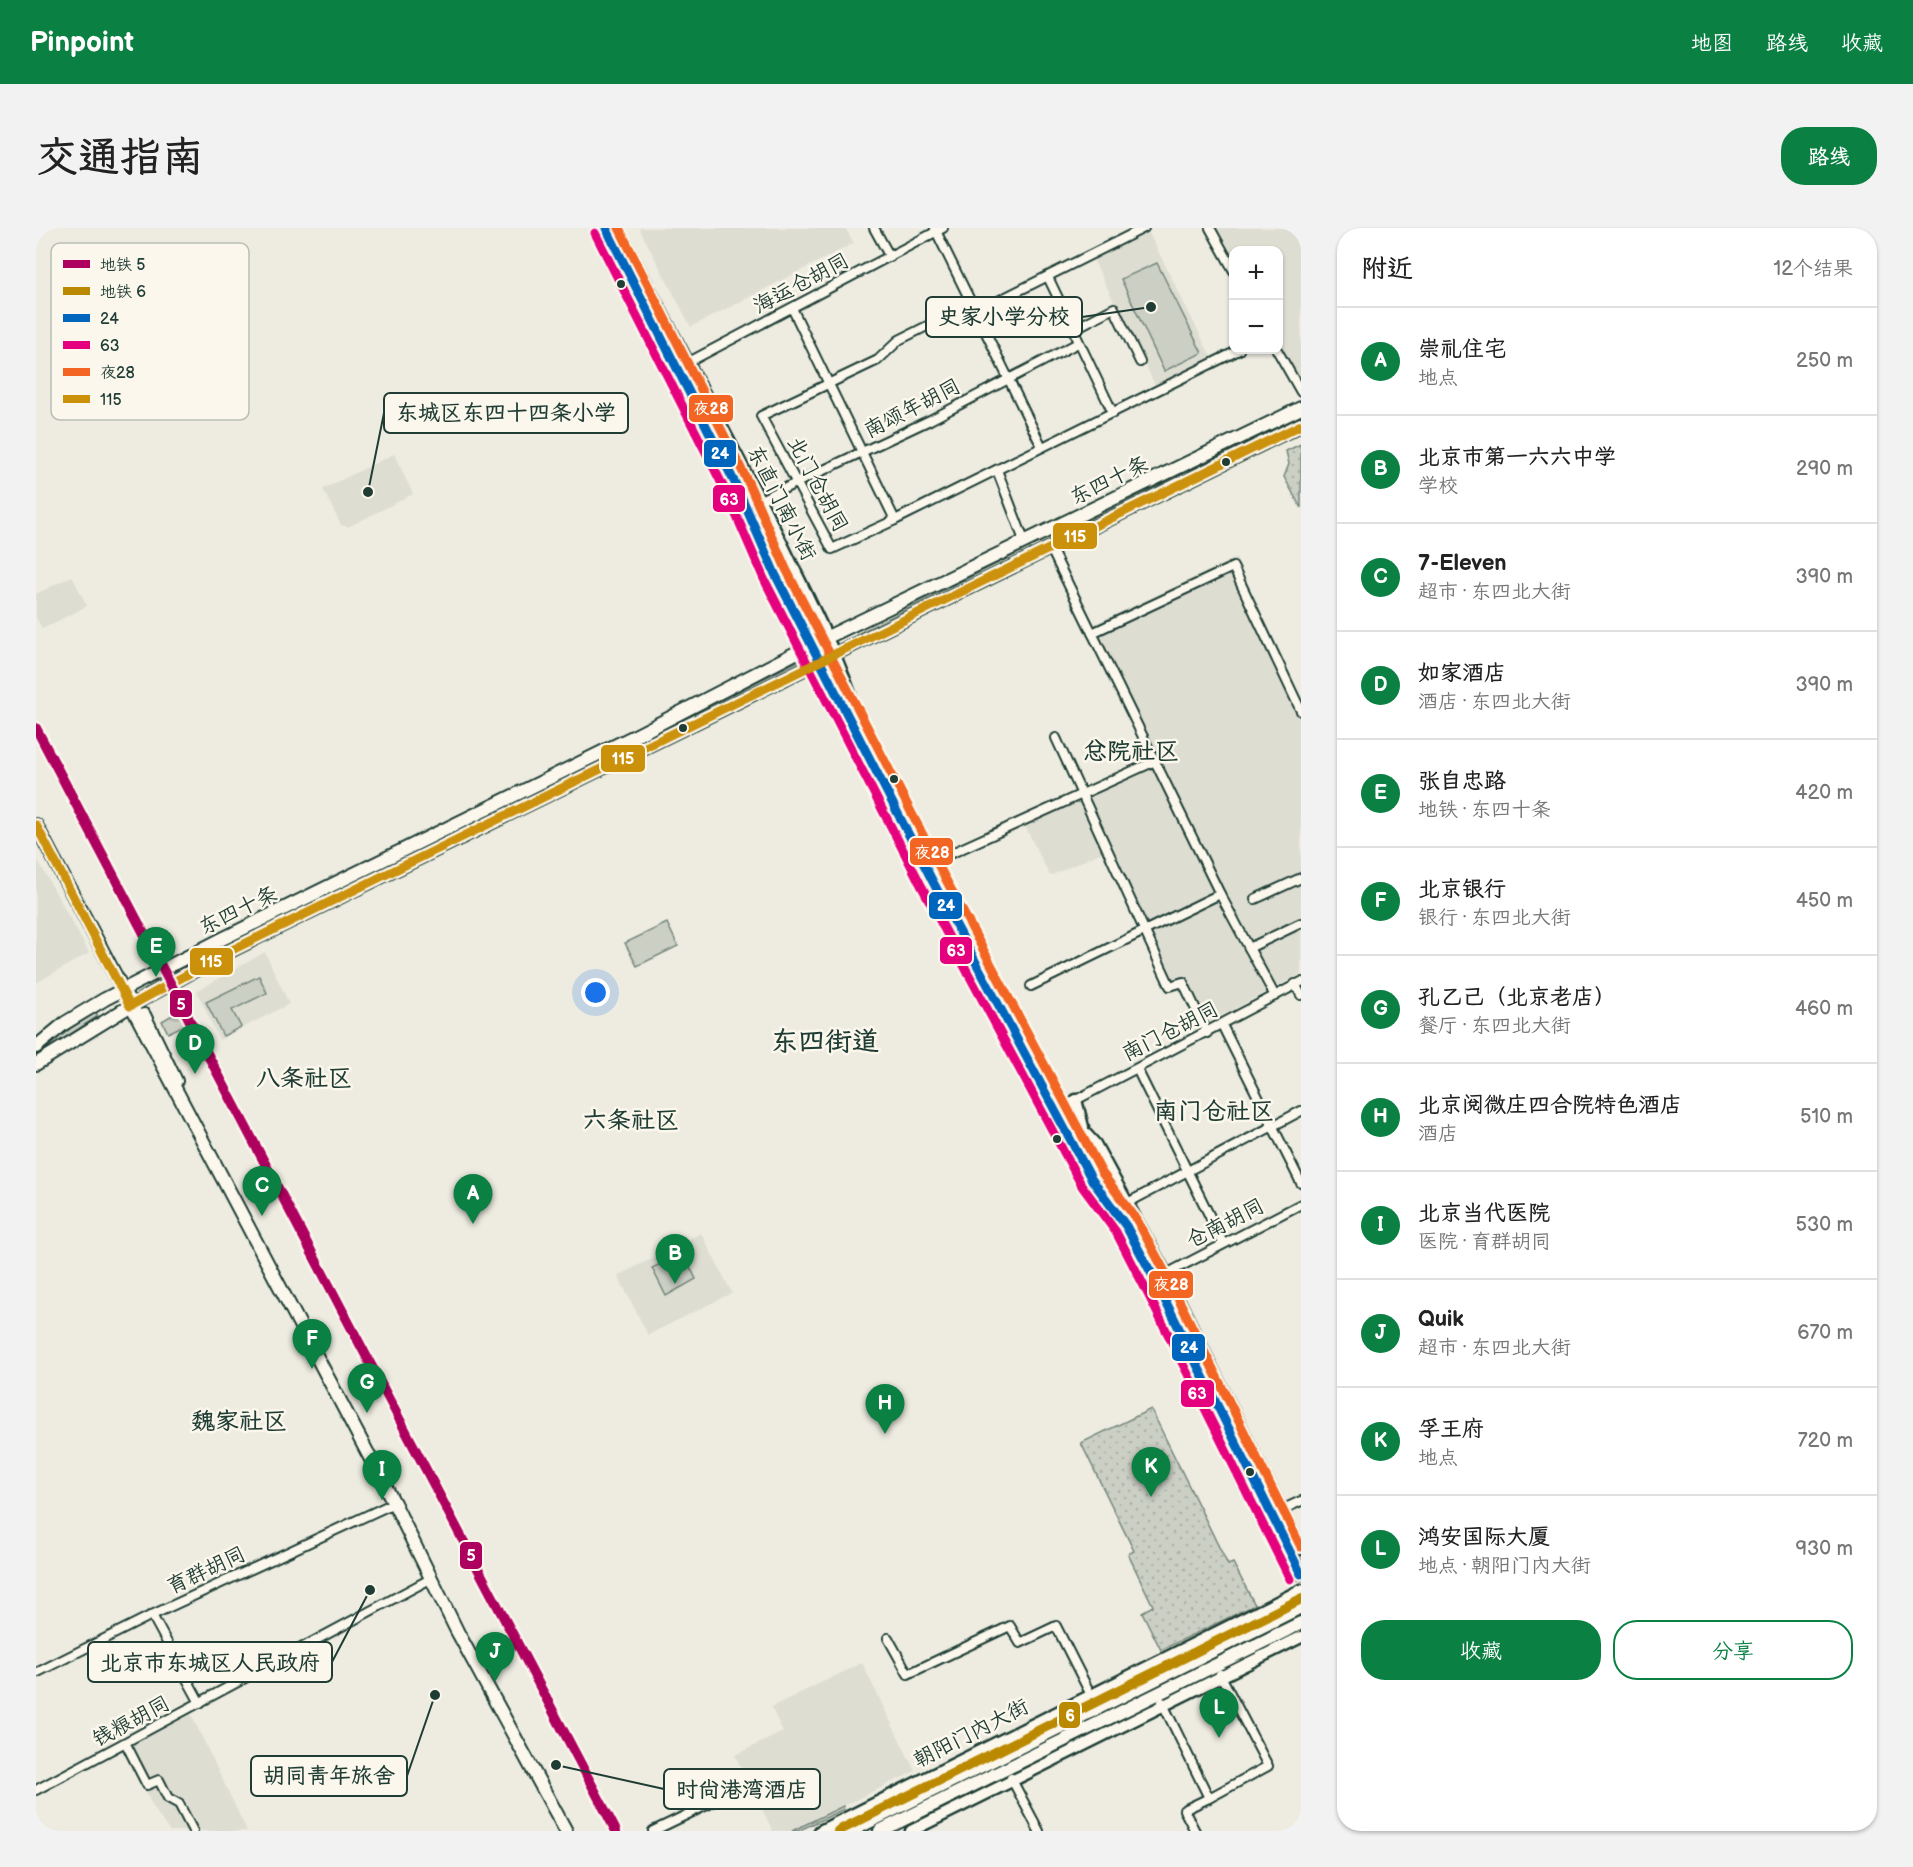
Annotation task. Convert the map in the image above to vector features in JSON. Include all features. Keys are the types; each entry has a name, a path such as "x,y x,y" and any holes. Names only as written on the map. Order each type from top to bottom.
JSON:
{"main road":[{"name":"东直门南小街","path":"606,228 738,489 774,574 870,758"},
{"name":"东直门南小街","path":"618,228 760,500 827,638 832,655 855,704 870,758"},
{"name":"东四十条","path":"36,1047 65,1023 125,989 639,734 811,645 1301,408"},
{"name":"东四十条","path":"36,1064 133,1004 228,952 1301,425"},
{"path":"870,758 1092,1180 1116,1209 1277,1512 1301,1549"},
{"path":"38,829 133,1004 394,1503 457,1631 566,1831"},
{"path":"1076,1100 1084,1130"},
{"path":"1055,1111 1073,1120 1095,1144 1166,1274 1277,1512 1301,1574"},
{"name":"朝阳门内大街","path":"819,1831 1301,1590"},
{"name":"朝阳门内大街","path":"851,1831 1301,1607"},
{"path":"911,1831 1164,1705 1301,1623"},
{"path":"880,1831 1156,1694 1301,1637"}],"street":[{"path":"874,228 890,257"},
{"name":"北门仓胡同","path":"1144,228 976,312 965,307 899,340 878,360 761,416 832,549 896,520 1231,354"},
{"path":"1210,228 1229,264"},
{"name":"海运仓胡同","path":"676,369 890,257 938,229"},
{"path":"938,229 1042,447"},
{"path":"1048,277 1113,413"},
{"path":"792,308 896,520"},
{"path":"1072,330 1114,308 1140,362"},
{"name":"南颂年胡同","path":"760,500 863,453 1078,343"},
{"path":"1279,354 1301,392"},
{"path":"997,470 1025,543"},
{"path":"1051,549 1220,894 1275,996"},
{"path":"1092,633 1233,567 1301,711"},
{"path":"1056,738 1170,986 1183,982 1207,1033"},
{"path":"952,853 1155,761"},
{"path":"1255,899 1301,879"},
{"path":"1031,986 1220,894"},
{"path":"1249,948 1301,923"},
{"path":"1298,983 1301,995"},
{"name":"南门仓胡同","path":"1055,1111 1207,1033 1298,983"},
{"path":"1222,1025 1270,1126 1301,1184"},
{"path":"1137,1069 1223,1243"},
{"path":"1116,1209 1301,1111"},
{"name":"仓南胡同","path":"1166,1274 1301,1204"},
{"path":"1277,1512 1301,1501"},
{"name":"育群胡同","path":"36,1673 152,1615 394,1503"},
{"name":"钱粮胡同","path":"36,1791 432,1578"},
{"path":"152,1615 200,1703"},
{"path":"888,1638 908,1674 1010,1626 1020,1643 1056,1626 1098,1709"},
{"path":"1195,1831 1184,1810 1268,1766 1219,1671"},
{"path":"1156,1694 1164,1705 1209,1798"},
{"path":"126,1744 147,1785 159,1780 168,1798 179,1804 193,1831"},
{"path":"1006,1769 1039,1831"},
{"path":"653,1831 734,1792"}],"shaded area":[{"path":"639,228 845,228 854,243 691,327"},
{"path":"1212,228 1301,228 1301,389 1295,392 1275,354 1283,354 1283,246 1229,246 1229,262"},
{"path":"1147,229 1211,357 1155,385 1092,257"},
{"path":"394,454 413,494 348,527 341,525 323,489"},
{"path":"1236,558 1301,697 1301,974 1209,1022 1185,980 1173,982 1111,848 1050,876 1024,824 1151,766 1084,629"},
{"path":"72,576 87,606 42,629 36,617 36,594"},
{"path":"36,857 89,953 36,983"},
{"path":"265,952 289,1004 219,1040 197,991"},
{"path":"701,1233 732,1293 648,1335 618,1276"},
{"path":"862,1663 915,1771 792,1831 773,1831 735,1755 783,1732 771,1707"},
{"path":"191,1714 247,1831 169,1831 153,1807 125,1749"}],"green space":[{"path":"1157,263 1202,353 1164,371 1121,279"},
{"path":"1301,413 1301,416 1040,545 1039,542"},
{"path":"1301,444 1301,508 1284,477 1289,464 1286,451"},
{"path":"1030,547 1031,550 857,637 857,634"},
{"path":"799,661 800,664 654,736 652,734"},
{"path":"646,736 647,739 508,808 506,805"},
{"path":"496,809 499,811 228,945 149,987 148,984 235,938"},
{"path":"667,923 678,946 637,966 625,943"},
{"path":"259,976 267,993 232,1010 241,1027 223,1036 206,1002"},
{"path":"184,1008 195,1020 168,1033 162,1021"},
{"path":"96,1012 98,1016 36,1057 36,1051"},
{"path":"683,1253 696,1279 666,1296 652,1268"},
{"path":"1151,1409 1228,1565 1233,1563 1255,1605 1161,1650 1142,1612 1153,1606 1128,1554 1134,1551 1081,1443"},
{"path":"843,1806 844,1809 798,1831 792,1831"}],"metro line":[{"name":"5","path":"36,728 616,1831"},
{"name":"6","path":"838,1831 1301,1599"}],"transit line":[{"name":"24","path":"606,228 738,489 775,574 933,882 1092,1180 1126,1226 1155,1280 1301,1574"},
{"name":"夜28","path":"619,228 749,484 786,569 944,876 1102,1173 1137,1220 1166,1274 1301,1547"},
{"name":"63","path":"595,233 727,494 764,579 922,887 1082,1186 1116,1232 1290,1579"},
{"name":"115","path":"36,825 130,1006 228,952 1301,425"}],"place":[{"name":"史家小学分校","path":"1151,307"},
{"name":"东城区东四十四条小学","path":"368,492"},
{"name":"张自忠路","path":"156,977"},
{"name":"如家酒店","path":"195,1074"},
{"name":"7-Eleven","path":"262,1216"},
{"name":"崇礼住宅","path":"473,1224"},
{"name":"北京市第一六六中学","path":"675,1284"},
{"name":"北京银行","path":"312,1369"},
{"name":"孔乙己（北京老店）","path":"367,1413"},
{"name":"北京阅微庄四合院特色酒店","path":"885,1434"},
{"name":"孚王府","path":"1151,1497"},
{"name":"北京当代医院","path":"382,1500"},
{"name":"北京市东城区人民政府","path":"370,1590"},
{"name":"Quik","path":"495,1682"},
{"name":"胡同青年旅舍","path":"435,1695"},
{"name":"鸿安国际大厦","path":"1219,1738"},
{"name":"时尚港湾酒店","path":"556,1765"}],"district":[{"name":"总院社区","path":"1131,751"},
{"name":"东四街道","path":"825,1041"},
{"name":"八条社区","path":"304,1078"},
{"name":"南门仓社区","path":"1214,1111"},
{"name":"六条社区","path":"631,1120"},
{"name":"魏家社区","path":"239,1421"}]}
